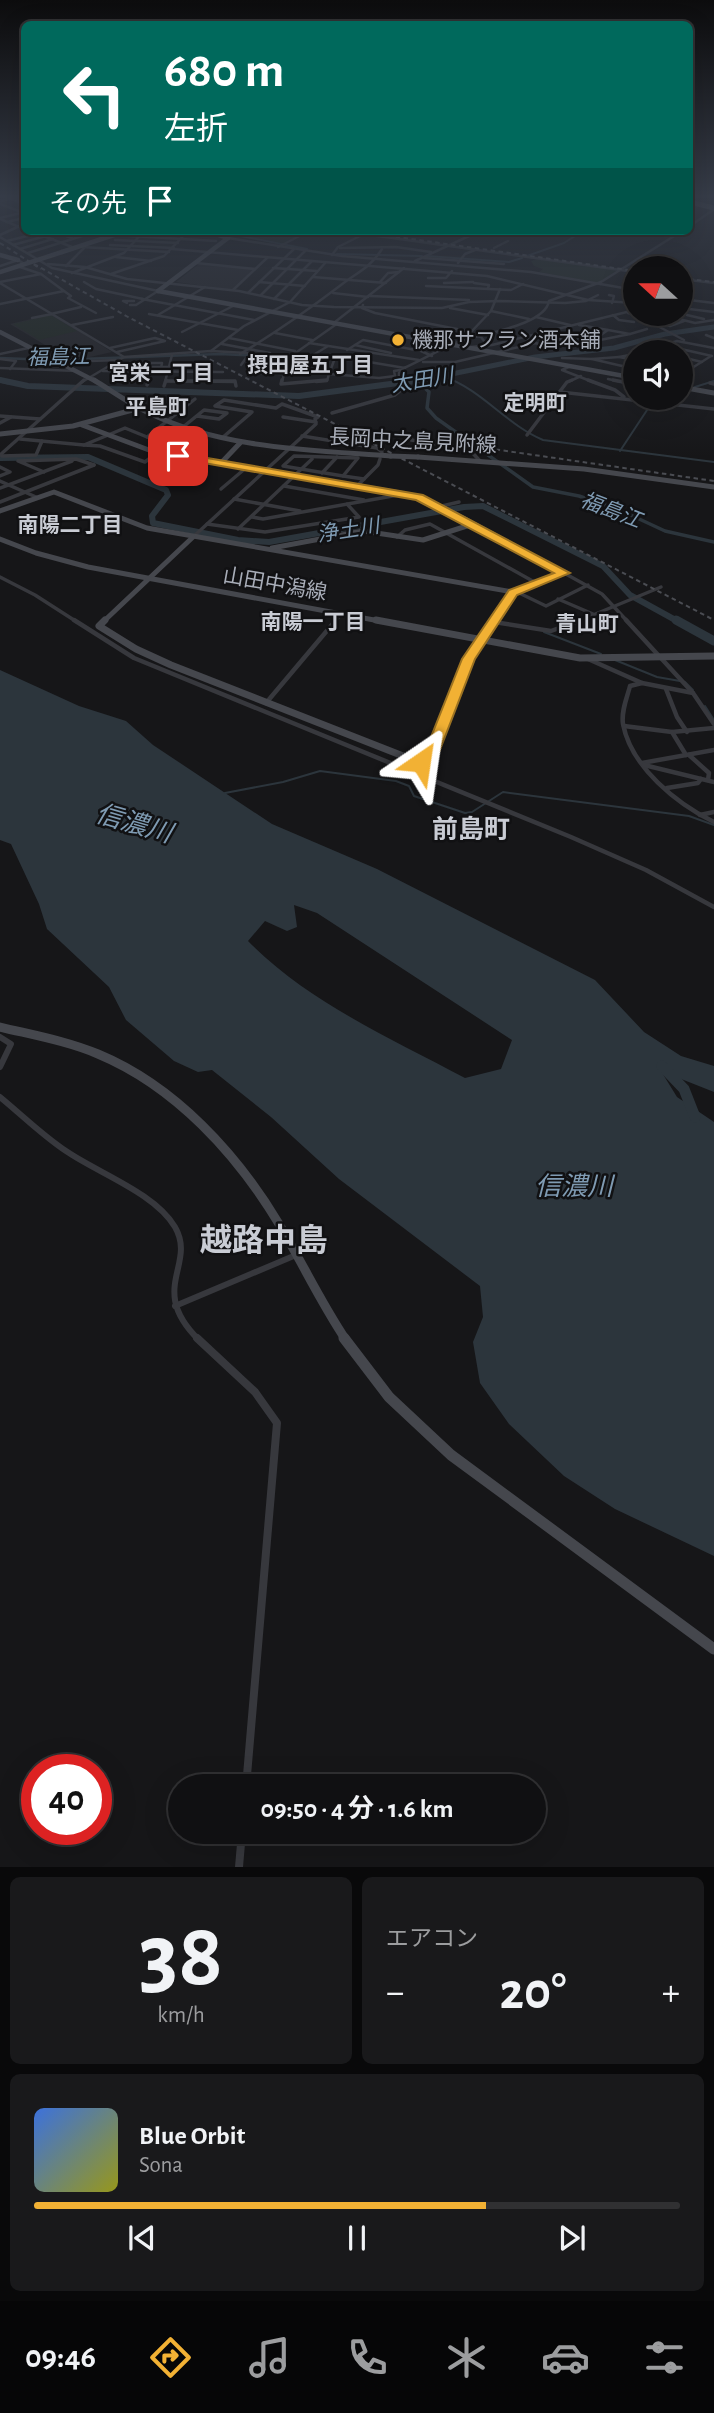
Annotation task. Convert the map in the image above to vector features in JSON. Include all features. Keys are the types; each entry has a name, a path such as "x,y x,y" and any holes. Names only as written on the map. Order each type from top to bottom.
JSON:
{"street":[{"path":"2,283 72,326 109,348 117,352 165,341 155,338 109,348"},
{"path":"53,283 71,296 68,298 96,313"},
{"path":"87,283 142,299 254,320"},
{"path":"117,283 520,355 623,377"},
{"path":"153,283 157,289"},
{"path":"142,299 127,303 136,305 170,283"},
{"path":"179,283 317,305 446,307 533,318 571,326"},
{"path":"233,290 240,283"},
{"path":"248,293 258,283"},
{"path":"261,295 274,283"},
{"path":"276,283 304,286"},
{"path":"211,351 254,320 290,302 307,283"},
{"path":"238,355 301,316 344,283"},
{"path":"334,360 327,381 280,383 295,351 337,323 386,283"},
{"path":"459,283 511,290 523,284"},
{"path":"520,283 588,300 623,305"},
{"path":"594,283 623,288"},
{"path":"274,299 288,284"},
{"path":"264,359 258,373 310,373 379,378 396,376 394,371 455,344 501,331 533,318 549,301 599,284"},
{"path":"421,298 426,285 473,285"},
{"path":"469,301 473,285"},
{"path":"116,293 131,286"},
{"path":"158,315 205,287"},
{"path":"453,299 457,287"},
{"path":"471,332 490,313 500,289"},
{"path":"0,304 64,291"},
{"path":"333,293 549,303 588,300 599,295"},
{"path":"603,318 614,303 614,298 610,295"},
{"path":"446,307 469,301"},
{"path":"693,301 714,303"},
{"path":"182,332 235,304"},
{"path":"363,305 362,308 366,311 387,317 471,332 480,336 488,346"},
{"path":"32,318 85,306"},
{"path":"693,308 714,312"},
{"path":"693,312 697,310"},
{"path":"469,347 488,346 623,313"},
{"path":"149,314 238,330"},
{"path":"613,315 623,321"},
{"path":"693,316 711,321"},
{"path":"72,326 113,317"},
{"path":"693,320 711,321"},
{"path":"577,324 630,334"},
{"path":"657,326 685,340"},
{"path":"541,333 556,340 576,342 647,329"},
{"path":"592,341 608,330"},
{"path":"0,332 90,377"},
{"path":"275,333 386,357 389,355 450,363 536,343"},
{"path":"524,337 547,348 571,345 580,337 569,334 556,340"},
{"path":"229,338 295,351"},
{"path":"347,350 363,340 421,351 432,356"},
{"path":"222,344 290,358"},
{"path":"693,344 712,346"},
{"path":"354,345 392,352 389,355"},
{"path":"308,359 328,346"},
{"path":"0,357 33,347"},
{"path":"134,349 145,363"},
{"path":"63,362 120,359 145,363 211,351 334,360 402,369"},
{"path":"693,351 713,355"},
{"path":"117,352 120,359"},
{"path":"238,355 246,358 290,358"},
{"path":"693,367 713,355"},
{"path":"164,386 172,356"},
{"path":"562,358 623,356"},
{"path":"0,357 16,361 10,369"},
{"path":"619,357 623,358"},
{"path":"182,387 190,358"},
{"path":"241,365 246,358"},
{"path":"0,455 81,383 120,359 145,363 160,369 223,372"},
{"path":"308,359 310,383"},
{"path":"592,359 623,367"},
{"path":"693,360 702,362"},
{"path":"116,382 130,382 133,373 145,363"},
{"path":"107,367 162,363 160,369"},
{"path":"99,371 150,375 189,364 212,364"},
{"path":"200,387 205,364"},
{"path":"570,366 562,370 623,394"},
{"path":"0,368 79,371"},
{"path":"602,385 623,368"},
{"path":"332,413 393,396 400,390 398,377 402,369"},
{"path":"290,384 294,374"},
{"path":"318,382 320,374"},
{"path":"147,385 150,375"},
{"path":"528,434 569,380 581,376"},
{"name":"長岡中之島見附線","path":"90,377 140,408 168,421 241,442 288,449 595,470 714,487"},
{"path":"608,379 623,380"},
{"path":"166,380 235,381 236,387"},
{"path":"693,389 714,393"},
{"path":"560,391 616,399 623,397"},
{"path":"147,436 195,399"},
{"path":"252,412 215,406 224,400 276,408 284,405 318,417 302,436 99,626 153,657 405,757 426,762 463,671 515,592 564,573"},
{"path":"222,438 259,406"},
{"path":"693,406 714,409"},
{"path":"0,434 82,425 140,408"},
{"path":"183,427 204,410 227,413 219,419 197,416"},
{"path":"0,416 40,419"},
{"path":"0,423 11,417"},
{"path":"283,417 316,422"},
{"path":"82,425 157,453 406,494 446,509 589,585 599,592 693,693 714,726 687,732 624,726"},
{"path":"20,439 103,447 145,462 172,441 125,428 83,444"},
{"path":"302,436 377,448 382,452"},
{"path":"411,440 469,449 483,461"},
{"path":"0,455 36,455 42,441"},
{"path":"220,463 241,442"},
{"path":"238,529 318,455 358,460 343,476"},
{"path":"313,459 294,456 283,466 364,479"},
{"path":"323,473 338,457"},
{"path":"0,488 76,459"},
{"path":"0,502 94,464 76,459 18,461 44,471"},
{"path":"358,485 378,465 380,459"},
{"path":"0,467 10,472 0,479 36,497"},
{"path":"221,489 247,467"},
{"path":"284,486 368,500"},
{"path":"0,511 55,492 130,523 515,592 525,594 533,602 546,606 589,585"},
{"path":"251,517 263,519 406,494"},
{"path":"234,499 303,512"},
{"path":"446,509 459,502"},
{"path":"207,524 273,531 359,517 347,504"},
{"path":"397,537 405,530 426,523 538,584"},
{"path":"265,549 363,531 423,540 473,524"},
{"name":"山田中潟線","path":"0,539 52,558 149,578 588,659 622,661 690,654 714,656"},
{"path":"0,577 36,594 81,627 134,658 571,836 646,870 714,907"},
{"path":"494,622 548,631 614,608 661,587"},
{"path":"558,599 593,614"},
{"path":"266,703 341,614"},
{"path":"588,659 642,683 693,693"},
{"path":"642,683 630,686 624,711 624,726 643,764 697,815 714,822"},
{"path":"666,689 677,717 687,732"},
{"path":"643,764 711,781 709,773 687,755 672,732"},
{"path":"643,764 714,750"},
{"path":"667,788 698,783 701,779"},
{"path":"697,815 714,812"},
{"path":"0,1027 96,1053 126,1068 166,1094 209,1132 237,1165 277,1221 365,1368 383,1392 427,1435 490,1485 714,1649"},
{"path":"0,1037 11,1044 0,1067"},
{"path":"0,1097 65,1151 121,1182 172,1222 180,1239 175,1306 180,1320 266,1402 278,1423 247,1774"},
{"path":"175,1306 296,1255"},
{"path":"240,1867 241,1844"}],"shaded area":[{"path":"184,283 239,283 232,290"},
{"path":"52,314 112,352 90,357 65,357 10,324"},
{"path":"51,315 77,331 39,340 13,324"}],"water":[{"name":"信濃川","path":"0,670 79,706 126,721 153,745 272,824 377,869 595,980 644,1032 681,1056 714,1066 714,1092 661,1071 677,1097 714,1122 714,1556 615,1509 564,1476 509,1424 480,1383 473,1342 483,1317 480,1286 339,1179 271,1117 212,1070 198,1072 174,1061 126,1020 109,987 47,929 39,904 11,844 0,840","holes":["294,905 317,913 512,1040 501,1069 465,1078 323,1001 271,963 248,941 265,921 287,931 297,927"]}],"waterway":[{"name":"太田川","path":"412,382 535,357 614,348 665,334 714,327"},
{"name":"福島江","path":"0,358 52,360 220,354 349,360"},
{"path":"442,376 469,389 517,425 543,440 621,450"},
{"name":"太田川","path":"8,382 0,380 28,386 299,396 421,380"},
{"path":"695,387 714,381"},
{"name":"福島江","path":"426,389 429,392 427,408 436,418 533,487 579,496 622,511 665,531 714,542"},
{"path":"621,450 647,410"},
{"path":"621,450 714,462"},
{"name":"浄土川","path":"0,458 88,457 166,490 168,495 152,516 153,523 238,540 269,542 464,507 483,506 603,566 630,595 679,622"},
{"name":"浄土川","path":"676,620 714,641"},
{"path":"544,632 601,654"},
{"path":"615,660 657,677 680,681"},
{"path":"685,682 693,690"},
{"path":"705,706 714,720"},
{"path":"225,793 283,782 320,771 396,781 409,786 414,796 465,813 472,812 503,792 689,816 714,825"},
{"name":"信濃川","path":"662,1066 684,1089 695,1117"}],"railway":[{"path":"68,283 128,317 714,620"},
{"path":"361,430 714,481"}],"place":[{"name":"機那サフラン酒本舗","path":"398,340"}],"district":[{"name":"摂田屋五丁目","path":"310,365"},
{"name":"宮栄一丁目","path":"161,373"},
{"name":"定明町","path":"535,403"},
{"name":"平島町","path":"157,407"},
{"name":"南陽二丁目","path":"70,525"},
{"name":"南陽一丁目","path":"313,622"},
{"name":"青山町","path":"587,624"},
{"name":"前島町","path":"471,829"},
{"name":"越路中島","path":"264,1240"}],"route":[{"path":"178,456 413,495 436,503 564,573 513,592 468,659 429,760 421,762"}]}
